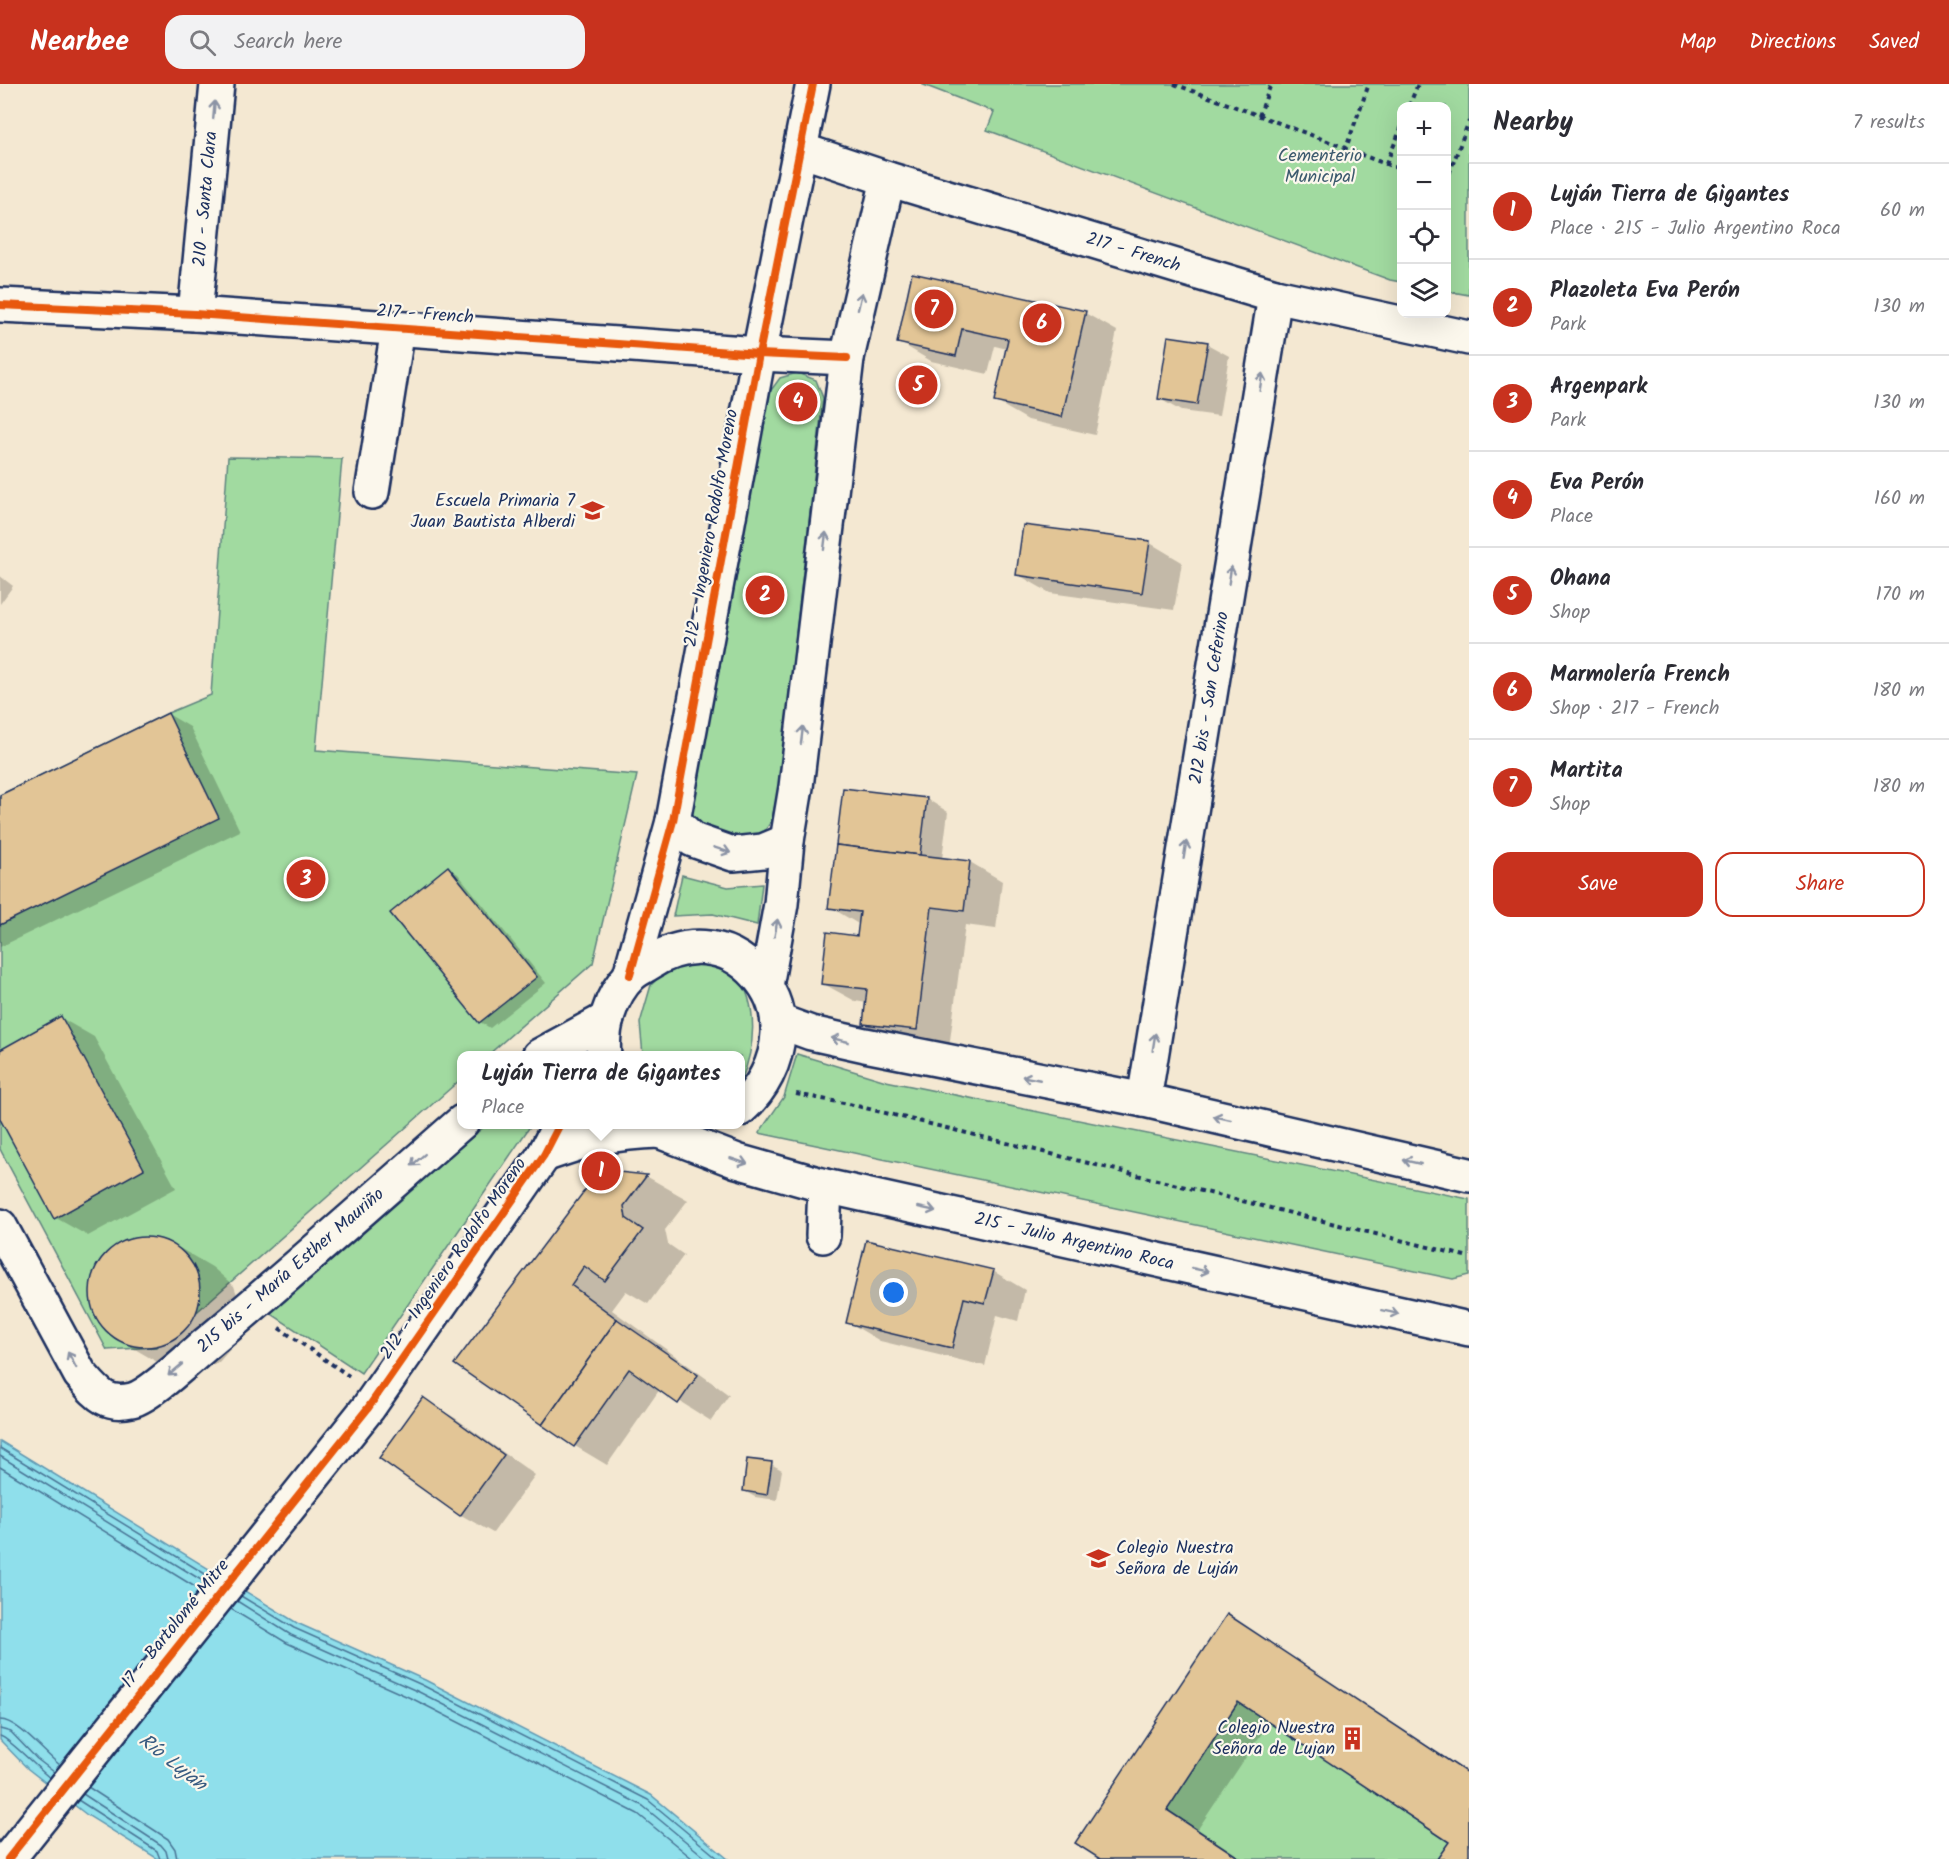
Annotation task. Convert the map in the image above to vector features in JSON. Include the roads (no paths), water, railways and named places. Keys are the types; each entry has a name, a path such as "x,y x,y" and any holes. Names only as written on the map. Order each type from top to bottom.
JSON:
{"street":[{"name":"210 - Santa Clara","path":"195,314 217,84"},
{"name":"212 - Ingeniero Rodolfo Moreno","path":"630,975 673,820 759,354 813,84"},
{"name":"217 - French","path":"801,150 888,179 1275,296 1469,338"},
{"path":"766,986 781,904 847,358 888,179"},
{"name":"212 bis - San Ceferino","path":"1144,1100 1275,296"},
{"name":"217 - French","path":"0,305 195,314 759,354 847,358"},
{"path":"372,492 398,328"},
{"path":"673,820 693,840 733,854 763,851 787,841"},
{"path":"563,1051 602,1043 616,996 630,975 667,952 699,946 713,948 746,962 766,986 774,1001 778,1021 777,1041 772,1063 750,1098"},
{"path":"778,1021 811,1033 1144,1100 1469,1175"},
{"name":"215 bis - María Esther Mauriño","path":"0,1227 80,1374 98,1394 111,1402 135,1400 162,1381 251,1307 457,1126"},
{"name":"212 - Ingeniero Rodolfo Moreno","path":"362,1394 544,1155 558,1129"},
{"path":"663,1132 687,1129"},
{"name":"215 - Julio Argentino Roca","path":"544,1155 616,1133 663,1132 737,1161 825,1186 1469,1329"},
{"path":"823,1236 825,1186"},
{"name":"17 - Bartolomé Mitre","path":"8,1859 362,1394"}],"water":[{"name":"Río Luján","path":"0,1441 297,1623 425,1680 651,1795 728,1859 158,1859 87,1815 28,1769 0,1740"}],"place":[{"name":"Martita","path":"934,309"},
{"name":"Marmolería French","path":"1042,323"},
{"name":"Ohana","path":"918,385"},
{"name":"Eva Perón","path":"798,402"},
{"name":"Escuela Primaria 7 Juan Bautista Alberdi","path":"593,511"},
{"name":"Plazoleta Eva Perón","path":"765,595"},
{"name":"Argenpark","path":"306,879"},
{"name":"Luján Tierra de Gigantes","path":"601,1171"},
{"name":"Colegio Nuestra Señora de Luján","path":"1098,1558"},
{"name":"Colegio Nuestra Señora de Lujan","path":"1353,1738"}],"park label":[{"name":"Cementerio Municipal","path":"1320,166"}]}
